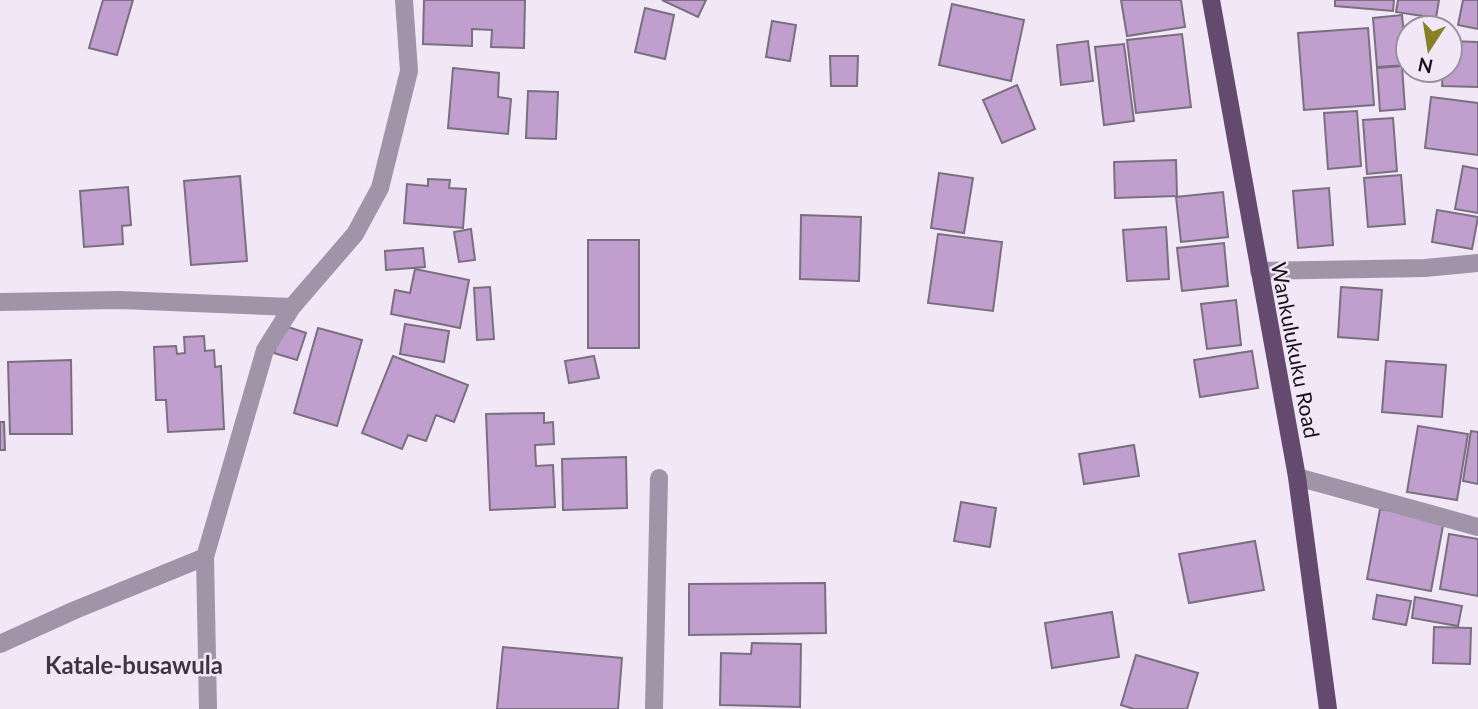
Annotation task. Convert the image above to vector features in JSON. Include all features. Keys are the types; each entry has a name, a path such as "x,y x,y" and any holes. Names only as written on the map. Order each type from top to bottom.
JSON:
{"main road":[{"name":"Wankulukuku Road","path":"1211,0 1297,477 1328,709"}],"street":[{"path":"208,709 205,558 265,350 292,307 355,234 380,188 409,71 404,0"},
{"path":"1259,271 1425,268 1478,263"},
{"path":"0,302 120,300 292,307"},
{"path":"1297,477 1478,527"},
{"path":"654,709 659,478"},
{"path":"0,644 75,610 205,558"}],"building":[{"path":"103,0 133,0 117,55 89,48"},
{"path":"424,0 525,0 524,48 491,47 492,30 472,29 472,46 423,44"},
{"path":"662,0 706,0 698,17"},
{"path":"1121,0 1181,0 1185,27 1127,36"},
{"path":"1335,0 1394,0 1393,11 1335,6"},
{"path":"1398,0 1439,0 1437,14 1396,12"},
{"path":"1463,0 1478,0 1478,29 1464,26 1464,14 1460,14"},
{"path":"952,4 1024,20 1011,81 939,65"},
{"path":"645,8 674,15 665,59 635,52"},
{"path":"1394,16 1394,66 1377,67 1373,18"},
{"path":"772,21 796,25 790,61 766,57"},
{"path":"1368,28 1374,105 1304,110 1298,33"},
{"path":"1182,34 1191,107 1136,113 1127,40"},
{"path":"1088,41 1093,81 1061,85 1057,45"},
{"path":"1464,42 1478,42 1478,87 1442,86 1464,84"},
{"path":"1124,44 1134,121 1104,125 1095,47"},
{"path":"830,56 858,56 857,86 831,86"},
{"path":"1394,67 1394,84 1403,84 1405,109 1380,111 1377,68"},
{"path":"453,68 499,73 498,97 511,99 508,134 448,128"},
{"path":"1017,85 1035,129 1002,143 983,100"},
{"path":"528,91 558,92 556,139 526,138"},
{"path":"1431,97 1478,103 1478,155 1425,148"},
{"path":"1357,111 1361,166 1328,169 1324,113"},
{"path":"1393,118 1397,171 1367,174 1363,120"},
{"path":"1176,160 1177,196 1115,198 1114,162"},
{"path":"1463,166 1478,169 1478,213 1455,209"},
{"path":"939,173 973,178 964,233 931,228"},
{"path":"1401,175 1405,224 1368,227 1364,178"},
{"path":"240,176 247,261 191,265 184,181"},
{"path":"428,179 450,180 449,188 466,189 463,228 404,223 407,184 428,186"},
{"path":"128,187 131,225 122,226 123,244 84,247 80,191"},
{"path":"1329,188 1333,245 1298,248 1293,191"},
{"path":"1223,192 1228,237 1181,242 1176,197"},
{"path":"1437,210 1478,217 1472,249 1432,242"},
{"path":"801,215 861,217 859,281 800,279"},
{"path":"1166,227 1169,279 1127,281 1123,230"},
{"path":"471,229 475,260 459,262 454,232"},
{"path":"938,234 1002,242 993,311 928,303"},
{"path":"588,240 639,240 639,348 588,348"},
{"path":"1224,243 1228,286 1182,291 1177,248"},
{"path":"423,248 425,267 386,270 385,251"},
{"path":"415,269 469,280 460,328 391,314 395,290 410,293"},
{"path":"490,287 494,339 477,340 474,288"},
{"path":"1341,287 1382,290 1378,340 1338,337"},
{"path":"1236,300 1241,345 1207,349 1201,304"},
{"path":"405,324 449,331 444,362 400,354"},
{"path":"282,325 306,333 297,360 274,353"},
{"path":"318,328 362,340 337,426 294,413"},
{"path":"204,336 205,351 214,350 215,367 221,366 224,429 168,432 166,400 156,400 154,347 176,346 177,354 185,353 184,337"},
{"path":"1252,351 1258,388 1200,397 1194,360"},
{"path":"393,356 468,385 454,422 436,415 426,441 408,435 402,449 362,433"},
{"path":"594,356 599,378 569,383 565,361"},
{"path":"71,360 72,434 10,434 8,362"},
{"path":"1386,361 1446,365 1442,417 1382,412"},
{"path":"544,413 544,423 553,422 554,444 535,445 536,466 553,465 555,507 490,510 486,414"},
{"path":"0,422 4,422 5,450 0,450"},
{"path":"1418,426 1468,434 1457,500 1407,492"},
{"path":"1471,431 1478,432 1478,484 1463,481"},
{"path":"1134,445 1139,476 1084,484 1079,454"},
{"path":"626,457 627,508 563,510 562,459"},
{"path":"961,502 996,508 990,547 954,541"},
{"path":"1380,509 1444,520 1431,591 1367,579"},
{"path":"1449,534 1478,539 1478,596 1440,589"},
{"path":"1255,541 1264,590 1189,603 1179,554"},
{"path":"825,583 826,633 689,635 689,584"},
{"path":"1377,595 1411,601 1406,625 1373,619"},
{"path":"1415,597 1462,606 1458,626 1412,618"},
{"path":"1112,612 1119,657 1052,668 1045,623"},
{"path":"1434,627 1471,628 1470,664 1433,663"},
{"path":"752,643 801,644 800,707 720,705 721,653 751,654"},
{"path":"503,647 622,658 618,709 497,709"},
{"path":"1136,655 1198,673 1187,709 1134,709 1121,705"}],"district":[{"name":"Katale-busawula","path":"134,664"}]}
